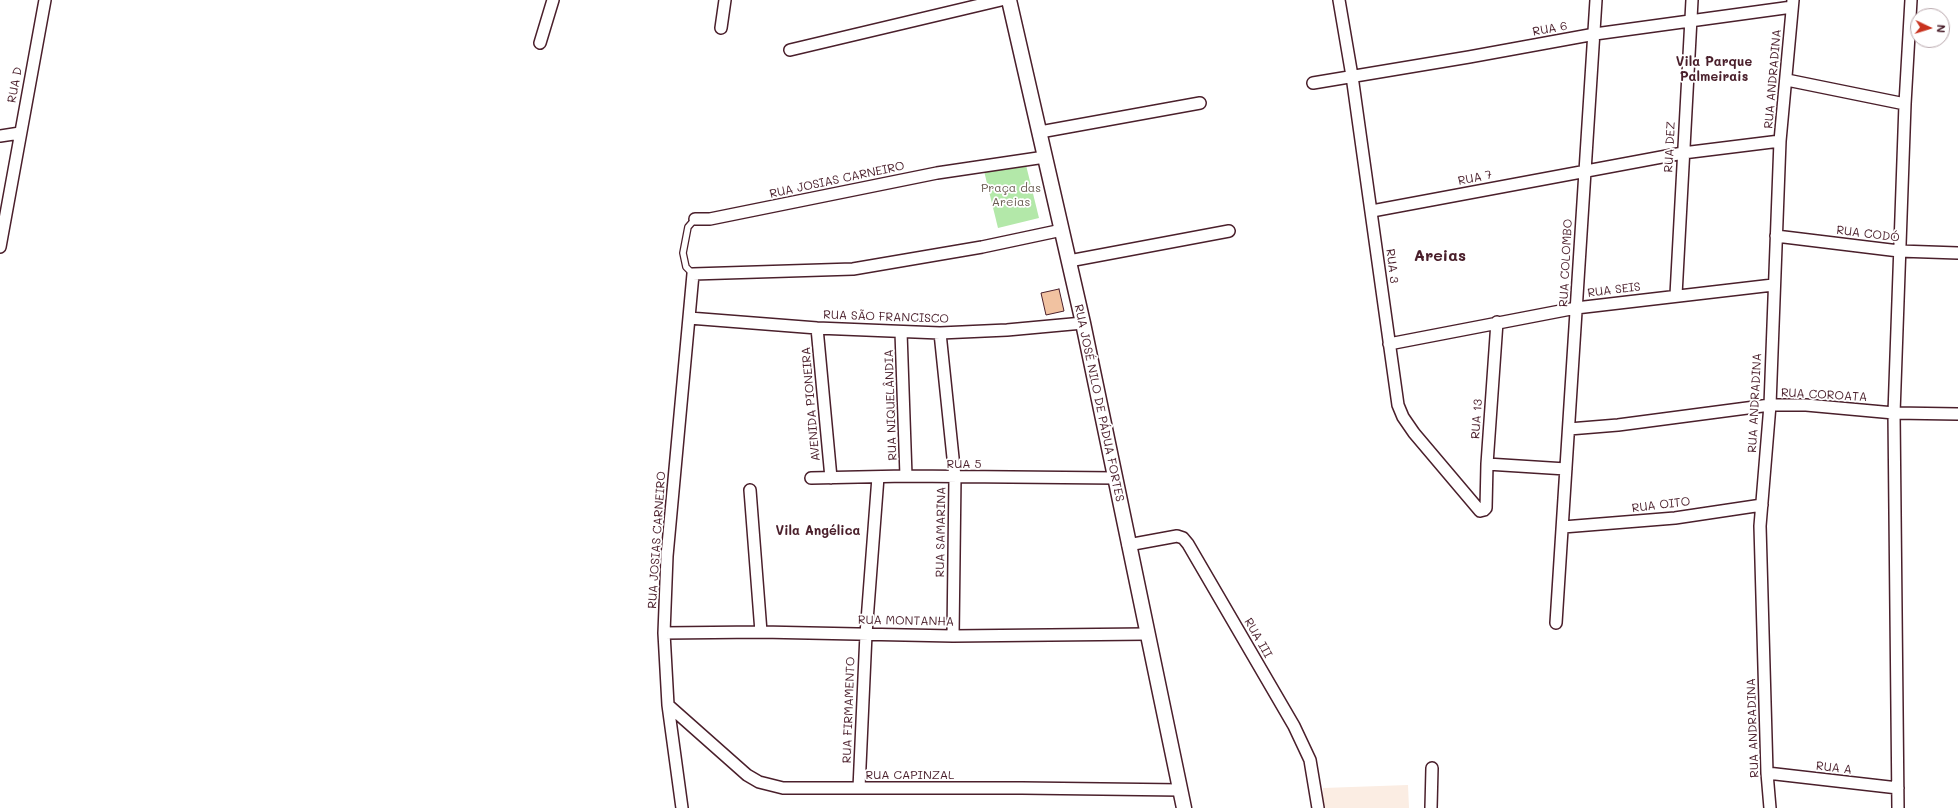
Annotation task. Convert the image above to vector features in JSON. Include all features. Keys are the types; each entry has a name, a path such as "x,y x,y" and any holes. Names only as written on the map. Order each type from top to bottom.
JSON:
{"street":[{"name":"RUA D","path":"0,247 45,0"},
{"path":"540,43 553,0"},
{"path":"722,28 724,0"},
{"path":"790,50 1001,0"},
{"name":"RUA JOSÉ NILO DE PÁDUA FORTES","path":"1009,0 1083,323 1116,478 1128,545 1184,808"},
{"name":"RUA 3","path":"1339,0 1372,211 1395,390 1403,417 1414,433 1478,509"},
{"name":"RUA COLOMBO","path":"1556,623 1596,0"},
{"name":"RUA DEZ","path":"1676,295 1692,0"},
{"path":"1898,808 1894,413 1905,104 1911,0"},
{"name":"RUA 6","path":"1313,83 1595,34 1690,22 1793,3"},
{"name":"RUA ANDRADINA","path":"1770,808 1767,772 1760,542 1770,406 1773,285 1780,141 1787,80 1793,3"},
{"path":"1787,80 1905,104"},
{"path":"1040,132 1200,103"},
{"path":"0,136 20,133"},
{"name":"RUA 7","path":"1372,211 1683,153 1780,141"},
{"name":"RUA JOSIAS CARNEIRO","path":"695,219 710,219 937,173 1045,157"},
{"path":"693,274 853,269 974,249 1062,230"},
{"path":"1069,261 1229,231"},
{"name":"RUA CODÓ","path":"1776,236 1899,251 1958,253"},
{"name":"RUA JOSIAS CARNEIRO","path":"682,808 668,705 664,633 667,556 693,274"},
{"name":"RUA SEIS","path":"1389,344 1576,308 1676,295 1773,285"},
{"name":"RUA SÃO FRANCISCO","path":"689,318 817,328 940,333 1007,330 1083,323"},
{"name":"RUA 13","path":"1478,509 1482,511 1486,508 1487,464 1497,322"},
{"name":"AVENIDA PIONEIRA","path":"817,328 831,478"},
{"name":"RUA NIQUELÂNDIA","path":"901,332 906,476"},
{"name":"RUA SAMARINA","path":"940,333 955,477 953,636"},
{"name":"RUA COROATA","path":"1569,428 1618,425 1770,406 1806,405 1894,413 1958,414"},
{"path":"1487,464 1566,469"},
{"name":"RUA 5","path":"811,478 906,476 1116,478"},
{"path":"866,634 878,477"},
{"path":"750,490 761,632"},
{"name":"RUA OITO","path":"1563,527 1675,518 1762,504"},
{"name":"RUA III","path":"1128,545 1178,536 1183,538 1188,544 1294,726 1310,760 1318,808"},
{"name":"RUA MONTANHA","path":"664,633 761,632 953,636 1147,634"},
{"name":"RUA FIRMAMENTO","path":"859,788 866,634"},
{"name":"RUA CAPINZAL","path":"668,705 747,775 759,782 783,788 1181,790"},
{"path":"1431,808 1432,768"},
{"name":"RUA A","path":"1767,772 1898,788"}],"lane":[{"name":"RUA JOSIAS CARNEIRO","path":"693,274 686,267 683,253 688,227 695,219"}],"shaded area":[{"path":"1408,785 1409,808 1323,808 1323,788"}],"green space":[{"name":"Praça das Areias","path":"1025,161 1039,218 998,228 984,171"}],"building":[{"path":"1059,289 1064,311 1046,315 1041,293"}],"district":[{"name":"Vila Parque Palmeirais","path":"1714,70"},
{"name":"Areias","path":"1440,256"},
{"name":"Vila Angélica","path":"818,531"}]}
